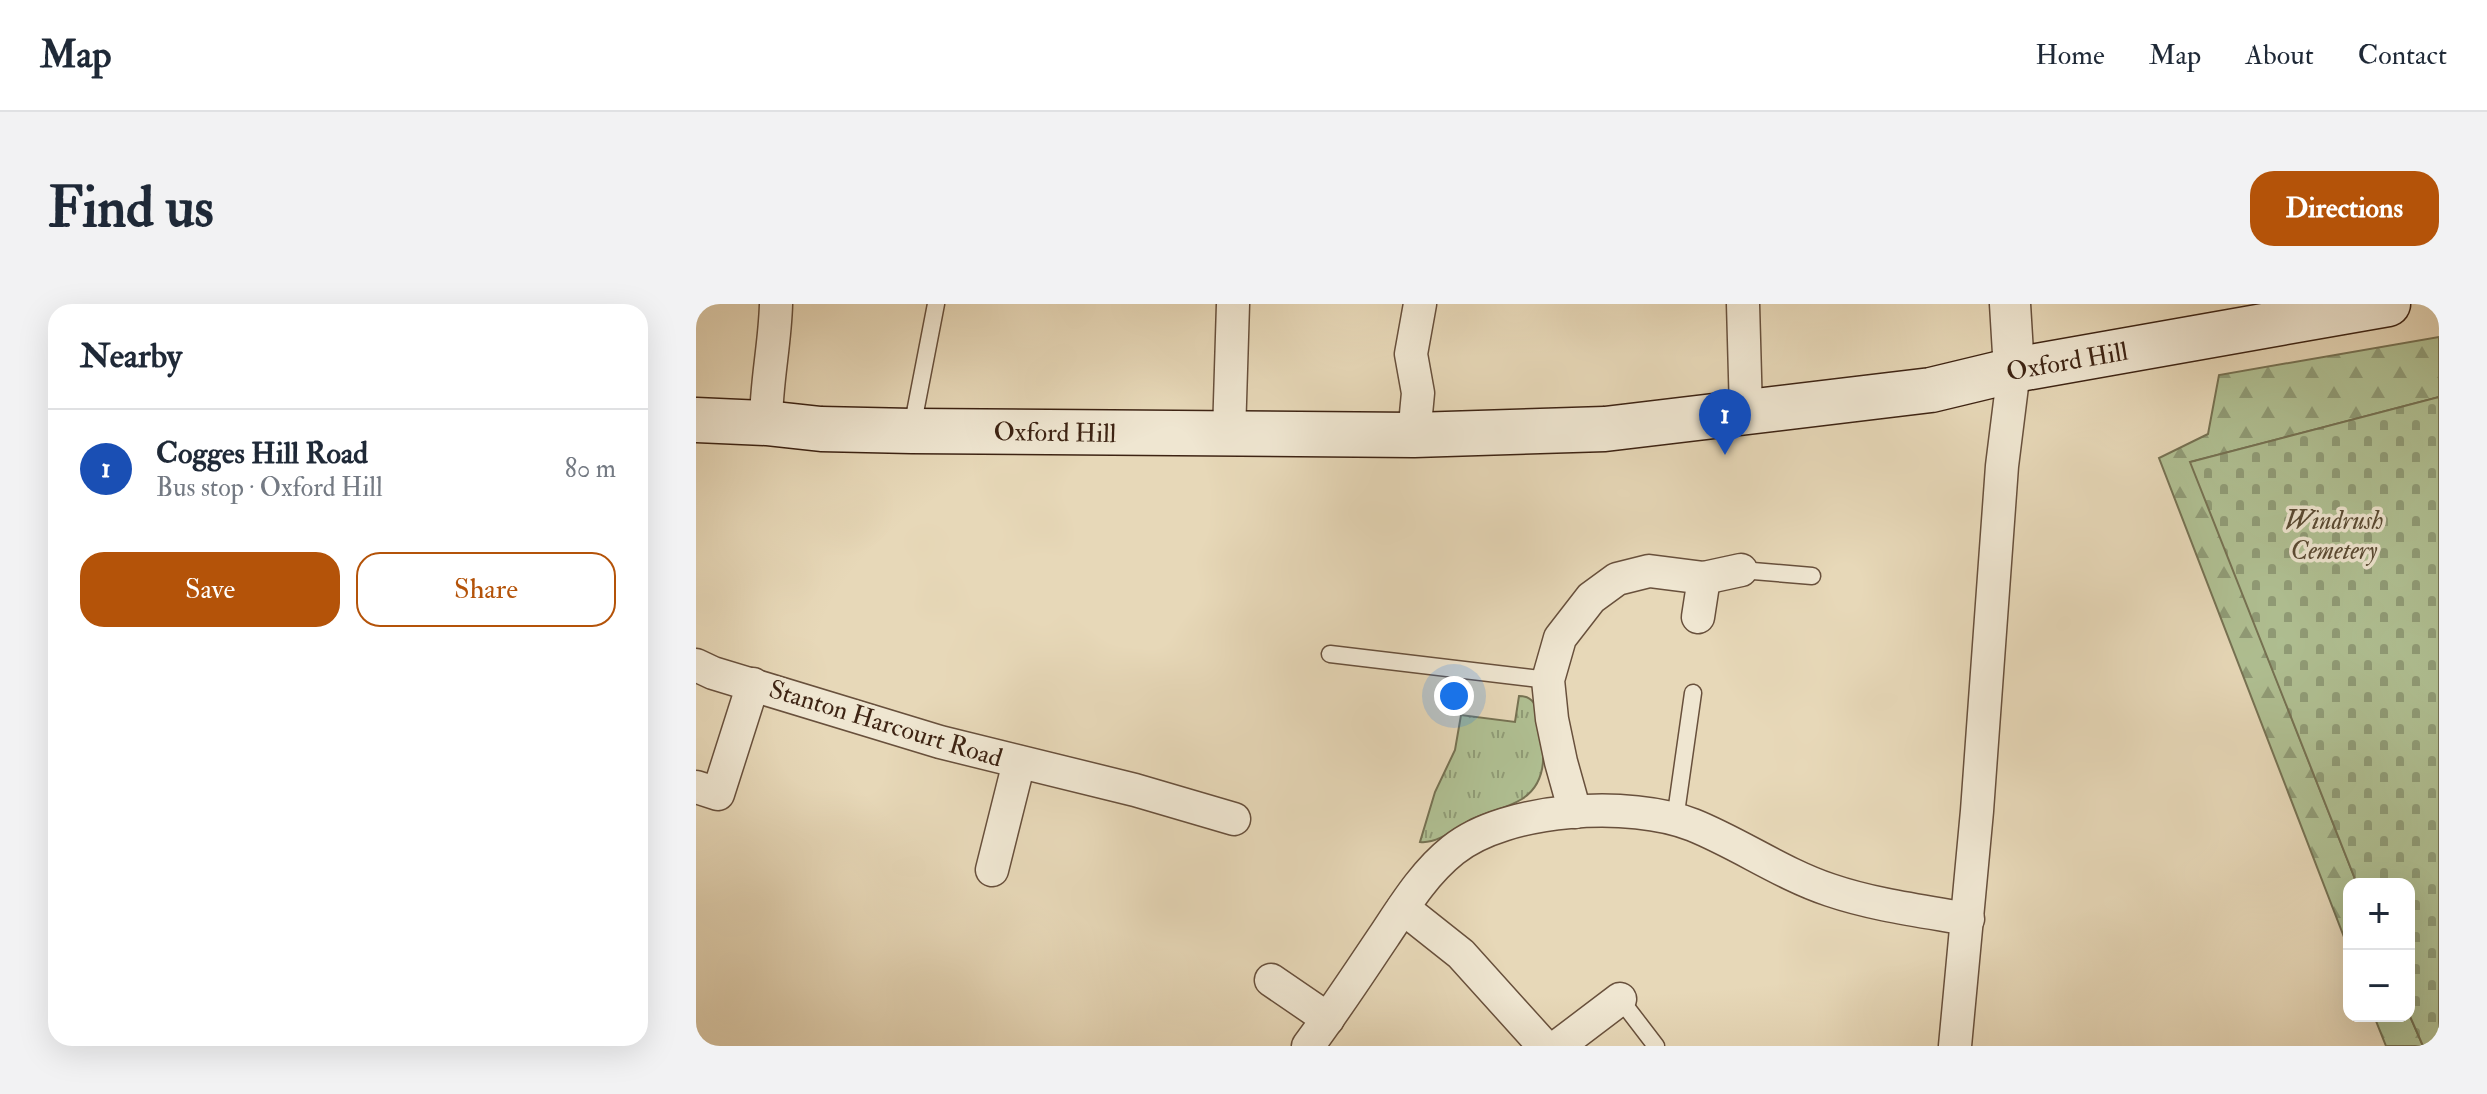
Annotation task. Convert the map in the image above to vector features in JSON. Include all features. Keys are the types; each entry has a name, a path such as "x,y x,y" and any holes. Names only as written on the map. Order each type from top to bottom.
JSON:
{"main road":[{"name":"Oxford Hill","path":"696,420 821,429 912,431 1414,435 1605,429 1931,390 2014,370 2388,304"}],"street":[{"path":"766,423 766,398 775,345 776,304"},
{"path":"1229,434 1233,304"},
{"path":"1414,435 1418,393 1411,354 1420,304"},
{"path":"1743,304 1746,412"},
{"path":"1955,1046 1968,919 2002,466 2014,370 2010,304"},
{"path":"1575,812 1552,719 1548,680 1560,638 1591,598 1617,579 1649,571 1704,578 1741,570"},
{"path":"1698,617 1704,578"},
{"name":"Stanton Harcourt Road","path":"696,665 713,673 940,742 1135,790 1234,819"},
{"name":"Stanton Harcourt Road","path":"696,787 718,794 753,684"},
{"name":"Stanton Harcourt Road","path":"992,870 1019,762"},
{"path":"1308,1046 1428,874 1454,849 1483,833 1526,818 1614,810 1675,820 1704,830 1784,872 1832,891 1968,919"},
{"path":"1403,908 1461,954 1544,1046"},
{"path":"1271,980 1328,1019"},
{"path":"1558,1046 1620,999"}],"lane":[{"path":"912,431 936,304"},
{"path":"1741,570 1812,576"},
{"path":"1330,654 1548,680"},
{"path":"1675,820 1693,693"},
{"path":"1620,999 1656,1046"}],"green space":[{"path":"2439,337 2439,397 2191,462 2355,878 2343,878 2343,934 2159,458 2208,434 2219,375"},
{"name":"Windrush Cemetery","path":"2439,397 2439,1046 2423,1046 2412,1022 2415,1022 2415,878 2355,878 2190,462"},
{"path":"1519,696 1532,700 1536,707 1542,742 1541,774 1531,792 1439,838 1420,842 1435,792 1455,750 1461,715 1515,722"},
{"path":"2376,1022 2412,1022 2423,1046 2386,1046"}],"place":[{"name":"Cogges Hill Road","path":"1725,455"}]}
